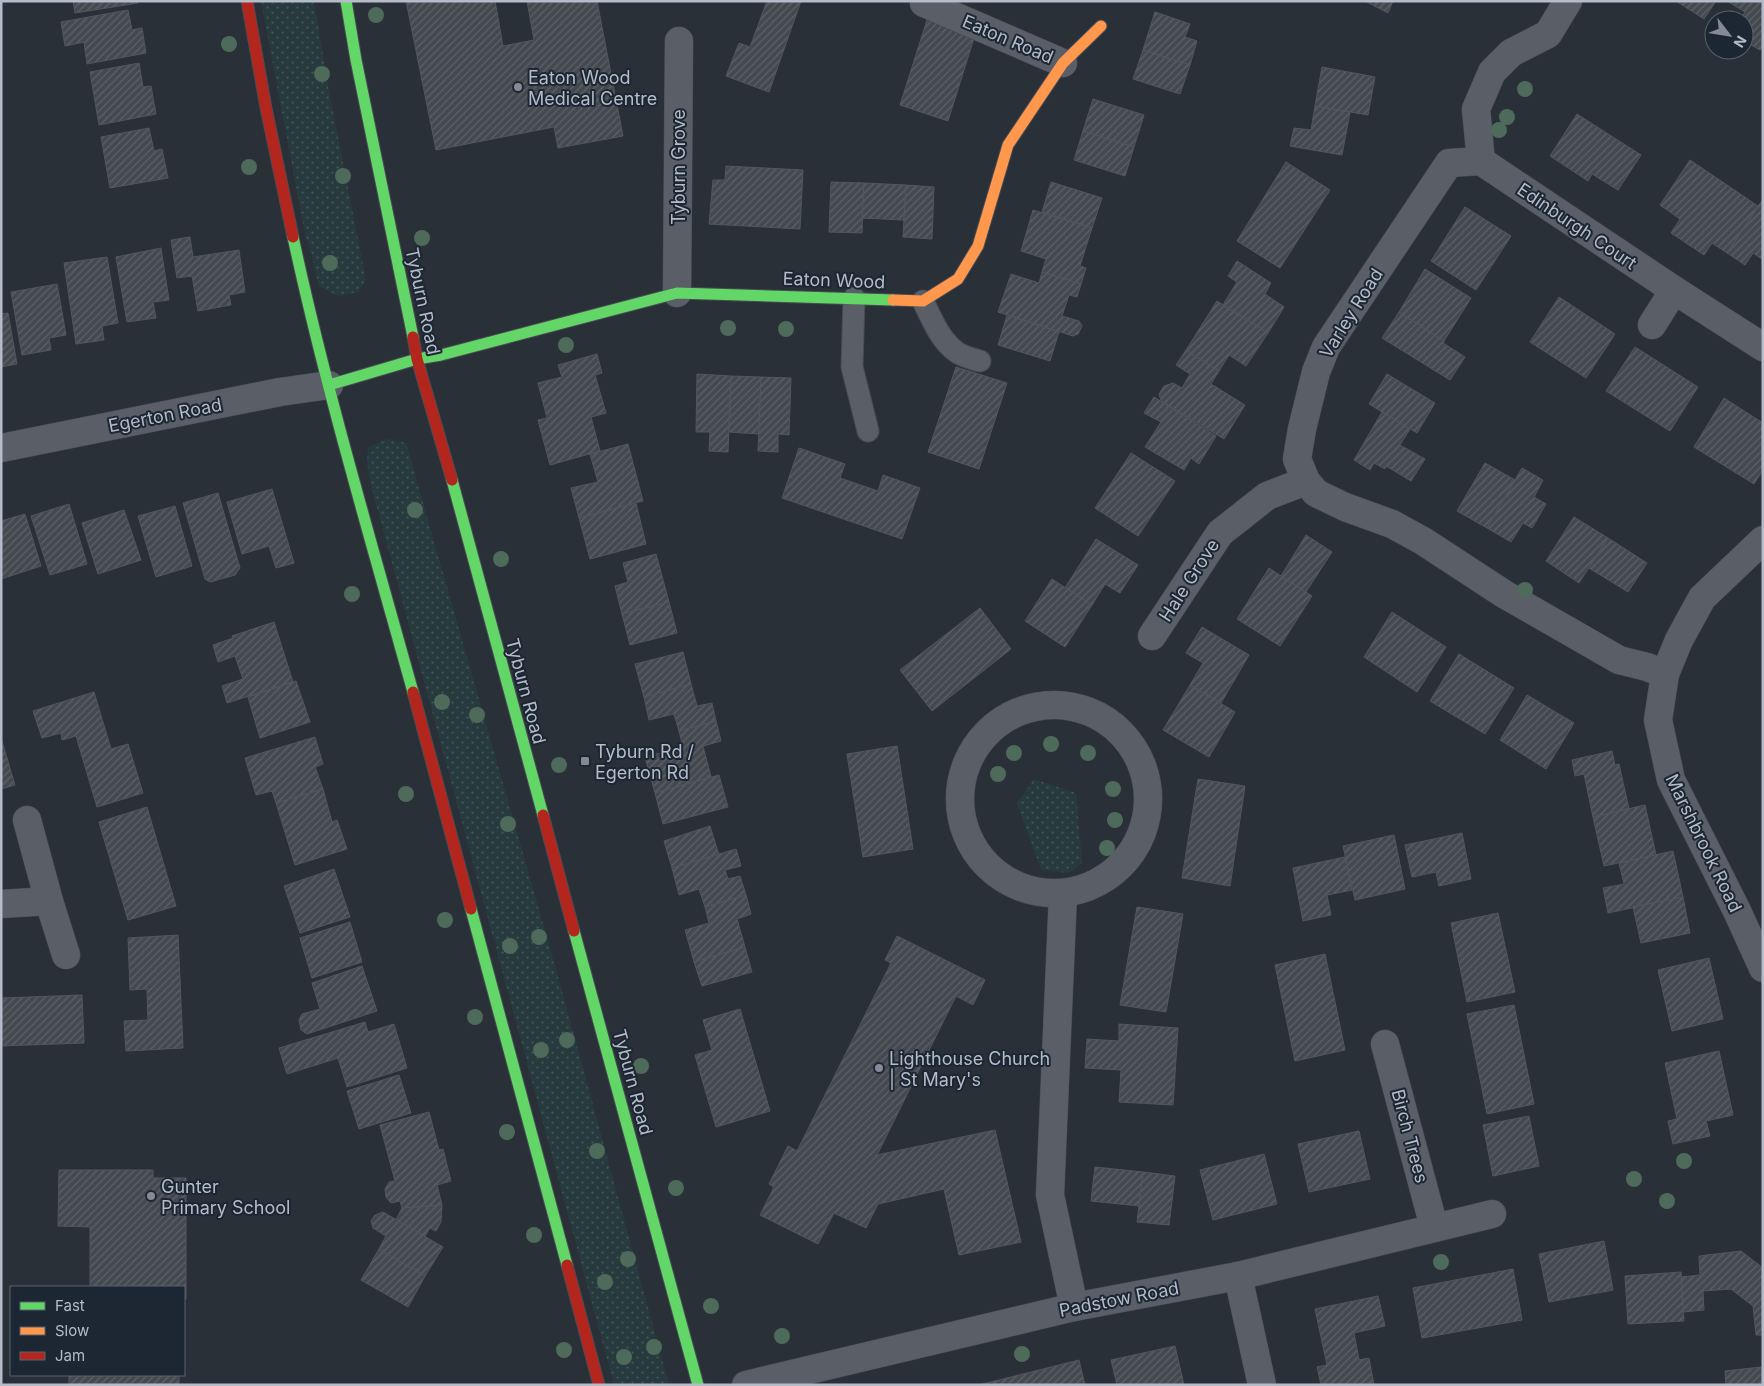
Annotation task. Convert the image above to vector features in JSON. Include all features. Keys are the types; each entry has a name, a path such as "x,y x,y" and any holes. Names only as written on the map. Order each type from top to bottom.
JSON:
{"main road":[{"path":"248,1 266,108 308,305 599,1385"},
{"name":"Tyburn Road","path":"346,1 417,359 443,447 487,615 698,1385"},
{"path":"923,300 958,279 978,246 1008,144 1063,63 1101,26"},
{"name":"Eaton Wood","path":"329,385 417,359 441,355 677,293 923,300"}],"street":[{"path":"1481,161 1476,110 1492,72 1511,53 1548,34 1568,1"},
{"name":"Eaton Road","path":"924,3 1063,63"},
{"name":"Tyburn Grove","path":"677,293 679,41"},
{"name":"Edinburgh Court","path":"1481,161 1763,347"},
{"name":"Varley Road","path":"1481,161 1448,163 1326,347 1316,372 1302,429 1297,460 1306,481 1316,493 1345,507 1392,524 1423,541 1504,594 1619,660 1665,674"},
{"path":"1652,325 1674,290"},
{"name":"Egerton Road","path":"1,448 280,392 329,385"},
{"name":"Hale Grove","path":"1152,636 1220,533 1266,496 1306,481"},
{"name":"Marshbrook Road","path":"1763,540 1702,598 1679,640 1665,674 1658,720 1671,780 1737,911 1763,968"},
{"path":"1046,703 1100,715 1134,746 1149,788 1139,842 1115,872 1089,887 1063,894 1037,893 1015,886 983,863 965,834 959,787 974,746 1003,718 1046,703"},
{"path":"28,820 49,901 66,955"},
{"path":"1063,894 1050,1194 1074,1307"},
{"path":"1,904 49,901"},
{"name":"Birch Trees","path":"1385,1044 1434,1228"},
{"name":"Padstow Road","path":"746,1385 1074,1307 1238,1276 1492,1214"},
{"path":"1238,1276 1262,1385"}],"lane":[{"path":"854,298 852,367 868,432"},
{"path":"923,300 939,333 951,348 960,354 980,361"}],"green space":[{"path":"261,1 314,1 329,92 366,280 358,292 338,296 319,286 303,224"},
{"path":"386,439 406,443 559,980 669,1385 614,1385 372,489 367,463 368,448"},
{"path":"1034,779 1076,793 1082,863 1069,873 1041,870 1017,803"}],"building":[{"path":"73,1 138,1 138,3 75,13"},
{"name":"Eaton Wood Medical Centre","path":"406,1 495,1 503,46 534,40 527,1 597,1 623,136 558,148 554,127 436,150"},
{"path":"767,1 801,1 769,92 726,76 739,43 750,47"},
{"path":"1365,1 1393,1 1388,13"},
{"path":"1676,1 1716,1 1710,10 1704,10 1704,19"},
{"path":"1727,1 1763,1 1763,46 1760,50 1754,47 1754,10 1742,10"},
{"path":"128,10 132,30 142,28 146,53 87,64 84,42 65,46 61,22"},
{"path":"1155,12 1190,24 1185,37 1197,41 1190,65 1143,50"},
{"path":"927,20 975,35 948,121 900,105"},
{"path":"1143,50 1190,65 1180,94 1133,79"},
{"path":"139,63 143,87 151,86 156,114 99,125 90,72"},
{"path":"1322,67 1375,77 1368,115 1315,106"},
{"path":"1093,99 1144,115 1134,147 1083,131"},
{"path":"1315,106 1350,112 1342,155 1290,146 1294,128 1311,130"},
{"path":"1577,114 1641,155 1618,190 1592,174 1588,181 1550,156"},
{"path":"149,128 154,151 162,149 168,178 110,188 101,137"},
{"path":"1083,131 1134,147 1125,176 1074,160"},
{"path":"1690,160 1758,206 1727,253 1712,243 1704,255 1671,233 1680,219 1660,205"},
{"path":"1286,162 1330,190 1280,268 1237,241"},
{"path":"726,166 803,170 800,229 709,224 713,180 725,180"},
{"path":"831,182 864,183 862,233 829,232"},
{"path":"1051,182 1102,198 1092,228 1042,212"},
{"path":"864,183 906,185 904,220 862,218"},
{"path":"906,185 934,187 932,239 903,237"},
{"path":"1763,199 1763,260 1753,253 1745,265 1727,253"},
{"path":"1465,207 1511,236 1476,290 1431,261"},
{"path":"1033,210 1092,228 1080,266 1086,268 1081,284 1042,272 1046,259 1021,251"},
{"path":"190,237 193,257 239,250 245,292 229,295 231,305 198,311 192,276 177,278 171,240"},
{"path":"161,248 169,300 153,302 156,318 127,322 116,257"},
{"path":"107,257 118,323 102,326 104,340 76,344 64,263"},
{"path":"1237,261 1271,283 1265,294 1284,307 1268,333 1223,305 1237,282 1228,276"},
{"path":"1425,269 1471,298 1444,341 1399,312"},
{"path":"1042,272 1081,284 1077,297 1069,295 1062,316 1079,321 1082,326 1078,334 1073,336 998,312 1011,274 1039,283"},
{"path":"57,284 66,335 49,338 51,350 22,355 11,292"},
{"path":"1559,297 1615,334 1586,378 1530,342"},
{"path":"1217,301 1268,333 1246,366 1229,355 1219,371 1186,350"},
{"path":"1399,312 1465,357 1450,380 1382,338"},
{"path":"8,313 17,364 1,367 1,314"},
{"path":"1007,315 1059,332 1050,361 998,345"},
{"path":"1635,347 1698,387 1670,431 1606,391"},
{"path":"1186,350 1219,371 1211,384 1245,405 1224,439 1161,401 1159,394 1164,386 1173,383 1182,388 1190,374 1176,365"},
{"path":"597,354 602,373 595,375 606,413 591,417 600,451 550,465 538,420 547,418 538,383 562,377 558,365"},
{"path":"956,367 1007,383 979,469 928,452"},
{"path":"697,374 731,376 728,452 709,451 710,432 696,432"},
{"path":"1387,374 1435,403 1417,433 1369,404"},
{"path":"731,376 761,377 759,434 729,432"},
{"path":"761,377 791,378 789,435 778,434 778,452 758,451"},
{"path":"1154,397 1216,436 1199,464 1191,458 1184,470 1145,447 1161,422 1144,413"},
{"path":"1724,398 1763,423 1763,470 1754,484 1694,447"},
{"path":"1382,412 1410,429 1400,445 1425,459 1411,481 1386,466 1385,469 1374,463 1370,470 1354,460"},
{"path":"628,444 643,501 579,518 571,488 598,482 590,454"},
{"path":"799,448 845,464 840,478 878,491 883,475 920,488 902,539 782,498"},
{"path":"1131,453 1175,481 1138,536 1095,508"},
{"path":"1485,463 1515,480 1487,528 1457,511"},
{"path":"1522,468 1543,480 1534,497 1546,504 1532,528 1523,523 1511,542 1487,528"},
{"path":"272,489 294,563 276,568 269,546 242,554 227,502"},
{"path":"218,493 240,568 235,575 210,582 205,579 183,503"},
{"path":"636,503 646,544 590,559 579,518"},
{"path":"69,504 87,564 50,575 31,516"},
{"path":"175,506 192,566 156,577 138,516"},
{"path":"124,510 141,560 98,574 82,523"},
{"path":"25,514 41,566 1,579 1,521"},
{"path":"1574,517 1608,538 1579,583 1546,561"},
{"path":"1306,535 1332,552 1306,592 1281,576"},
{"path":"1608,538 1647,563 1628,592 1589,568"},
{"path":"1096,539 1138,565 1120,593 1105,584 1092,605 1065,588"},
{"path":"656,554 669,602 622,614 615,586 628,582 623,563"},
{"path":"1269,568 1312,596 1280,646 1237,619"},
{"path":"1052,579 1092,605 1065,647 1025,621"},
{"path":"669,602 677,633 630,645 622,614"},
{"path":"980,608 1011,649 932,711 900,670"},
{"path":"1392,612 1446,647 1417,692 1364,657"},
{"path":"274,622 293,682 227,703 222,686 243,679 235,656 218,662 213,645 233,638 232,636"},
{"path":"1202,627 1249,655 1221,703 1190,685 1203,663 1186,653"},
{"path":"683,652 691,684 644,697 635,664"},
{"path":"1459,654 1514,688 1485,734 1430,701"},
{"path":"296,681 310,722 260,738 248,697"},
{"path":"691,684 697,706 712,703 716,721 679,731 674,714 649,720 644,697"},
{"path":"1190,685 1235,712 1209,757 1163,730"},
{"path":"94,692 111,749 128,744 143,793 97,807 76,736 62,740 61,733 42,738 33,711"},
{"path":"1527,695 1574,723 1546,769 1500,740"},
{"path":"716,721 721,741 703,746 711,777 655,793 645,757 683,747 679,731"},
{"path":"315,737 323,764 315,767 323,789 276,803 272,791 256,795 245,758"},
{"path":"1,738 15,785 1,789"},
{"path":"897,746 913,849 863,857 847,754"},
{"path":"1612,751 1615,765 1619,764 1629,809 1593,817 1584,774 1575,776 1572,760"},
{"path":"719,775 728,807 663,824 655,793"},
{"path":"1198,779 1245,786 1230,886 1182,878"},
{"path":"323,789 332,822 337,820 347,849 295,865 276,803"},
{"path":"1645,805 1656,855 1604,866 1593,817"},
{"path":"147,807 176,906 128,920 99,822"},
{"path":"710,826 719,855 672,868 664,841"},
{"path":"1462,833 1471,879 1439,886 1436,872 1412,877 1405,845"},
{"path":"1394,835 1405,889 1355,900 1343,846"},
{"path":"736,849 741,866 725,870 728,879 740,876 746,895 705,907 699,889 679,895 672,868"},
{"path":"1673,851 1683,897 1608,913 1603,888 1624,884 1619,863"},
{"path":"1345,857 1352,890 1327,895 1331,915 1303,921 1293,868"},
{"path":"334,869 350,917 300,933 284,886"},
{"path":"746,895 751,914 737,919 745,947 694,962 685,930 709,923 705,907"},
{"path":"1683,897 1690,933 1641,943 1633,907"},
{"path":"1137,907 1183,914 1166,1012 1120,1005"},
{"path":"1498,913 1515,992 1467,1002 1451,923"},
{"path":"350,922 362,962 312,978 300,938"},
{"path":"178,935 183,1048 126,1051 124,1021 148,1020 147,989 130,990 128,938"},
{"name":"Lighthouse Church | St Mary's","path":"897,936 985,980 973,1005 956,996 877,1155 995,1130 1021,1242 959,1255 944,1189 878,1204 866,1228 834,1213 818,1244 760,1215 774,1187 769,1184 788,1146 797,1151 891,963 885,960"},
{"path":"745,947 752,972 702,986 694,962"},
{"path":"1325,954 1345,1050 1295,1061 1275,965"},
{"path":"1709,958 1723,1019 1672,1031 1658,970"},
{"path":"362,966 377,1011 307,1034 301,1030 299,1020 302,1014 320,1009 312,983"},
{"path":"82,995 84,1043 1,1046 1,998"},
{"path":"1514,1005 1534,1104 1487,1114 1467,1014"},
{"path":"740,1009 770,1111 716,1127 695,1055 712,1050 703,1020"},
{"path":"365,1022 368,1032 394,1024 407,1068 347,1087 338,1058 287,1074 279,1048"},
{"path":"1119,1024 1178,1028 1173,1105 1119,1102 1121,1070 1085,1068 1087,1039 1119,1041"},
{"path":"1719,1051 1733,1115 1706,1121 1710,1136 1673,1144 1668,1121 1677,1119 1665,1063"},
{"path":"399,1075 411,1113 359,1129 347,1091"},
{"path":"429,1112 439,1150 443,1149 451,1181 437,1185 442,1205 402,1208 400,1201 391,1203 386,1197 385,1189 389,1182 395,1181 380,1125"},
{"path":"1529,1116 1539,1166 1493,1176 1483,1125"},
{"path":"1359,1131 1370,1179 1309,1192 1298,1144"},
{"path":"1264,1154 1277,1204 1213,1220 1200,1170"},
{"path":"1095,1167 1143,1172 1139,1206 1091,1201"},
{"path":"59,1170 153,1170 153,1178 186,1178 186,1299 185,1286 90,1286 90,1227 58,1226"},
{"path":"1143,1172 1175,1176 1169,1225 1137,1222"},
{"path":"442,1205 441,1222 436,1231 430,1228 425,1236 396,1220 402,1208"},
{"path":"383,1212 443,1247 425,1276 379,1249 386,1236 373,1228 371,1221 375,1215"},
{"path":"1604,1241 1613,1290 1549,1302 1539,1254"},
{"path":"379,1249 425,1276 408,1307 361,1280"},
{"path":"1741,1251 1763,1268 1763,1335 1756,1335 1753,1306 1731,1289 1703,1291 1704,1310 1683,1312 1681,1277 1700,1275 1699,1256"},
{"path":"1513,1269 1522,1320 1422,1338 1413,1288"},
{"path":"1681,1272 1684,1321 1628,1324 1625,1276"},
{"path":"1378,1296 1385,1326 1354,1333 1359,1360 1369,1358 1374,1385 1321,1385 1317,1367 1327,1365 1315,1309"},
{"path":"1175,1346 1184,1385 1151,1385 1150,1383 1142,1385 1117,1385 1111,1360"},
{"path":"1079,1360 1085,1385 979,1385"},
{"path":"1761,1367 1763,1385 1726,1385 1725,1371"},
{"path":"69,1376 179,1376 179,1385 69,1385"}],"traffic: fast":[{"path":"346,1 356,60 413,337"},
{"path":"293,237 334,408 413,692"},
{"path":"329,385 417,359 441,355 677,293 893,300"},
{"path":"452,480 543,815"},
{"path":"471,909 567,1265"},
{"path":"574,931 698,1385"}],"traffic: slow":[{"path":"893,300 923,301 958,279 978,246 1008,145 1063,63 1101,26"}],"traffic: jam":[{"path":"247,1 266,108 293,237"},
{"path":"413,337 417,359 452,480"},
{"path":"413,692 471,909"},
{"path":"543,815 574,931"},
{"path":"567,1265 599,1385"}],"place":[{"name":"Eaton Wood Medical Centre","path":"518,87"},
{"name":"Tyburn Rd / Egerton Rd","path":"585,761"},
{"name":"Lighthouse Church | St Mary's","path":"879,1068"},
{"name":"Gunter Primary School","path":"151,1196"}]}
